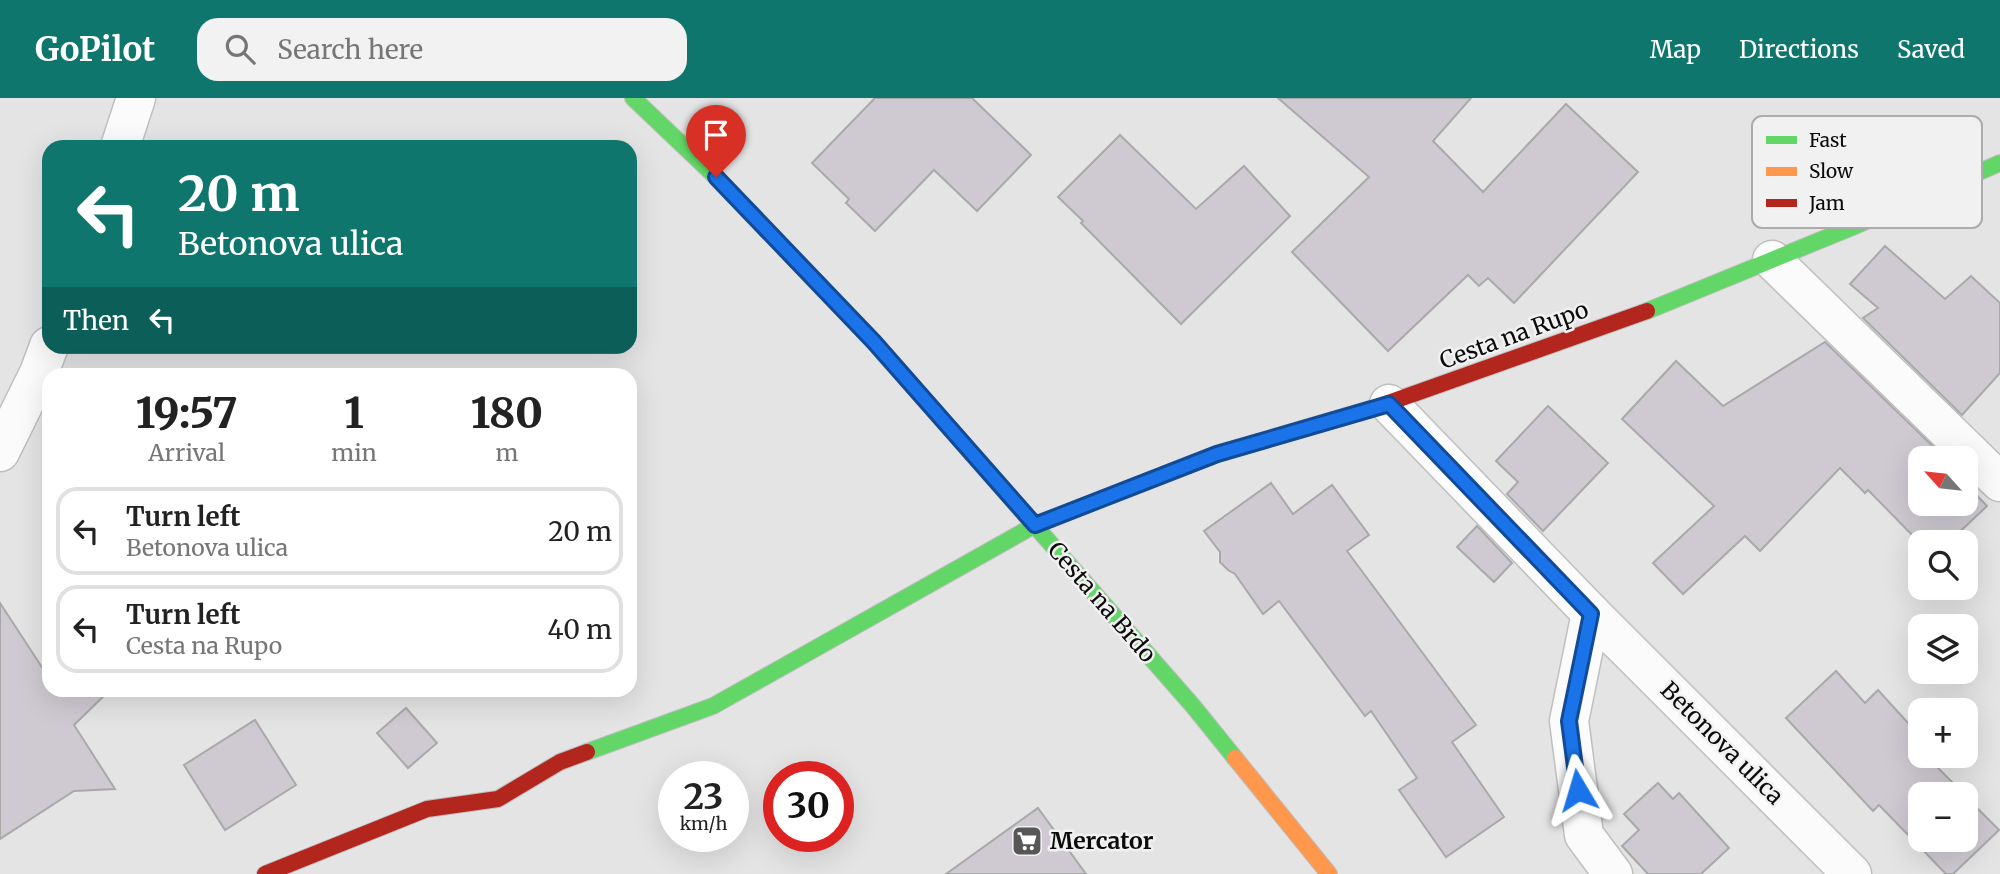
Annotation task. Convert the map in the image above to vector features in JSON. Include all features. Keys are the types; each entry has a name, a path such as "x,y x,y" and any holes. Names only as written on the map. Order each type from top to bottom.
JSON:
{"street":[{"path":"122,140 136,98"},
{"name":"Cesta na Brdo","path":"633,98 716,177 874,342 1193,706 1329,874"},
{"name":"Cesta na Rupo","path":"1982,171 2000,163"},
{"name":"Cesta na Rupo","path":"265,874 427,809 498,799 560,762 713,706 1035,525 1217,454 1389,404 1643,313 1847,228"},
{"path":"1772,260 2000,482"},
{"path":"0,453 47,354"},
{"name":"Betonova ulica","path":"1389,404 1591,614 1852,874"},
{"path":"1591,614 1569,721 1584,835 1613,874"}],"building":[{"path":"875,98 972,98 1031,155 977,211 934,170 875,231 846,203 849,199 812,163"},
{"path":"1278,98 1471,98 1433,141 1483,192 1566,104 1638,172 1514,303 1488,278 1479,286 1468,275 1388,351 1292,252 1369,177"},
{"path":"1120,135 1196,209 1244,166 1290,216 1181,324 1058,197"},
{"path":"1885,246 1945,299 1971,276 2000,303 2000,373 1962,415 1863,318 1878,308 1850,284"},
{"path":"1825,342 1933,446 1908,446 1908,516 1976,516 1962,530 1908,531 1868,490 1865,493 1840,468 1760,551 1745,536 1683,594 1653,563 1714,506 1622,419 1676,361 1723,406"},
{"path":"1548,406 1608,463 1543,531 1507,494 1518,482 1496,461"},
{"path":"1271,483 1293,514 1332,485 1369,535 1347,551 1476,725 1452,742 1504,817 1446,857 1399,790 1417,778 1371,711 1365,716 1279,601 1263,614 1235,574 1220,562 1220,552 1204,531"},
{"path":"1978,497 1987,506 1978,515"},
{"path":"1477,526 1512,563 1494,582 1457,547"},
{"path":"0,603 42,667 42,697 103,697 74,725 115,789 74,791 0,839"},
{"path":"1836,671 1865,703 1878,690 1908,723 1908,768 1938,768 1952,782 1908,782 1908,835 1879,805 1873,811 1786,718"},
{"path":"406,708 437,743 408,768 377,733"},
{"path":"255,720 296,785 225,830 184,765"},
{"path":"1658,783 1673,799 1679,793 1729,848 1701,874 1648,874 1622,846 1639,830 1624,814"},
{"name":"Mercator","path":"1038,808 1086,874 946,874"},
{"path":"1978,809 1999,830 1978,850"},
{"path":"1925,852 1976,852 1953,874 1946,874"}],"traffic: fast":[{"path":"633,98 716,177 874,342 1193,706 1235,758"},
{"path":"1982,171 2000,163"},
{"path":"1647,311 1850,228"},
{"path":"587,752 713,706 1035,525 1217,454 1374,408"}],"traffic: slow":[{"path":"1235,758 1329,874"}],"traffic: jam":[{"path":"1374,408 1647,311"},
{"path":"265,874 427,809 498,799 560,762 587,752"}],"place":[{"name":"Mercator","path":"1027,841"}],"route":[{"path":"716,177 874,342 1035,525 1217,454 1389,404 1591,614 1569,721 1578,790"}]}
